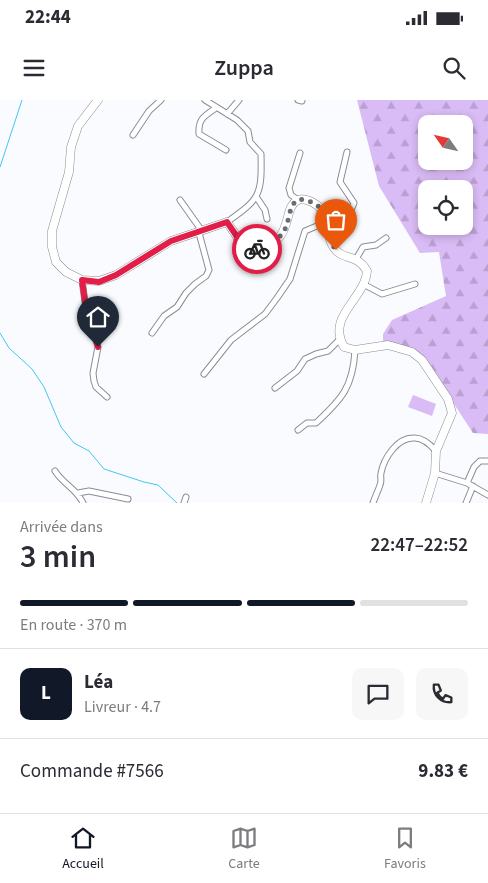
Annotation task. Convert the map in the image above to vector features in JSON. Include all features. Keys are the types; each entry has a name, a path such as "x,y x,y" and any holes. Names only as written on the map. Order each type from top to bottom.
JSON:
{"street":[{"path":"98,100 78,126 71,146 69,172 52,231 52,247 56,262 66,272 82,280 99,282 116,275 171,241 227,222 249,207 256,198 260,184 261,154 250,142 248,131 237,120 204,100"},
{"path":"132,135 148,111 161,100"},
{"path":"227,114 239,100"},
{"path":"298,100 302,100"},
{"path":"216,108 203,117 198,125 200,134 226,150"},
{"path":"204,374 231,340 265,314 278,298 290,280 305,231 350,212 354,203 340,182 346,152"},
{"path":"298,200 291,195 289,188 300,153"},
{"path":"256,198 265,210 267,219"},
{"path":"227,222 242,244 253,250 265,248 278,239 286,228 291,206 298,200 305,199 320,206 329,220 329,234 332,246 341,254 356,259 363,264 367,271 363,284 341,320 340,339 344,346 355,350 388,345 412,352 422,360 448,399 452,413 436,451 436,474 426,503"},
{"path":"152,333 164,316 177,306 195,284 206,276 209,270 201,232 180,200"},
{"path":"356,259 363,247 376,245 386,238"},
{"path":"82,280 85,302 98,347 93,373 94,381 96,387 107,397"},
{"path":"363,284 382,294 415,284"},
{"path":"275,388 297,371 305,359 328,351 340,339"},
{"path":"298,430 307,423 316,423 337,404 349,384 354,365 355,350"},
{"path":"372,503 381,483 381,473 390,452 400,441 418,437 430,444 436,451"},
{"path":"467,483 474,467 480,461 488,461"},
{"path":"55,471 61,481 78,493 84,503"},
{"path":"436,474 467,483 488,495"},
{"path":"466,503 473,486"},
{"path":"78,493 89,491 128,499"},
{"path":"184,503 186,497"}],"green space":[{"path":"357,100 488,100 488,434 473,433 424,358 406,346 383,341 383,334 392,320 446,296 439,252 420,253 379,186"},
{"path":"413,395 436,404 432,416 408,407"}],"waterway":[{"path":"0,167 22,100"},
{"path":"0,333 9,348 32,369 44,387 61,427 74,443 89,451 104,469 158,485 177,503"}],"way so far":[{"path":"257,249 265,248 278,239 286,228 291,206 298,200 305,199 320,206 329,220 329,234 332,246 336,250"}],"route":[{"path":"98,347 96,333 85,302 82,280 99,282 116,275 171,241 227,222 242,244 253,250 257,249"}]}
